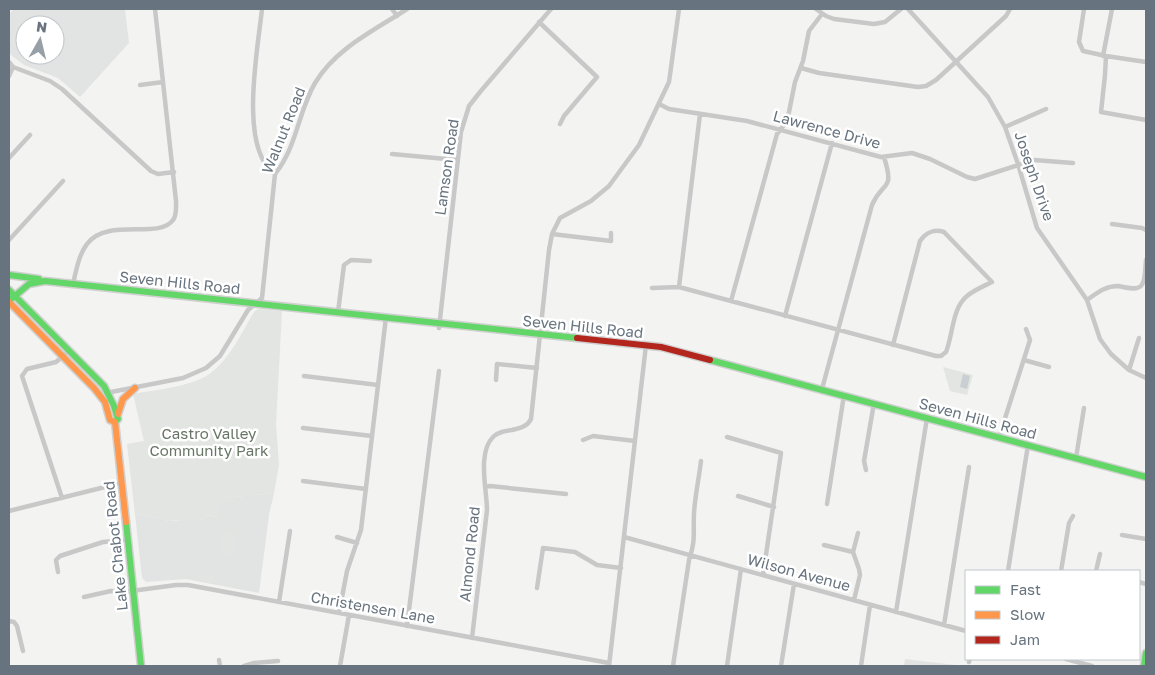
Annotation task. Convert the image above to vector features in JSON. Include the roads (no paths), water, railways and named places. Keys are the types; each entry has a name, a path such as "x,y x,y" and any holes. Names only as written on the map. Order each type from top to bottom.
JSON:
{"street":[{"path":"73,284 84,248 96,235 109,230 156,228 173,221 176,201 174,172 155,9"},
{"path":"262,9 254,77 254,125 260,156 275,174"},
{"path":"392,9 396,16"},
{"name":"Walnut Road","path":"257,303 262,298 264,290 275,174 283,164 290,149 305,104 315,82 334,59 351,45 408,9"},
{"name":"Lamson Road","path":"439,325 462,123 469,106 551,9"},
{"name":"Almond Road","path":"472,638 487,502 483,478 484,466 491,440 498,433 524,426 531,419 552,234 560,218 591,201 609,186 639,144 669,82 678,9"},
{"path":"816,9 834,19 874,24 888,20 901,9"},
{"name":"Joseph Drive","path":"908,9 988,97 1005,127 1037,228 1087,300 1100,339 1111,354 1129,370 1146,378"},
{"path":"800,68 922,86 934,82 1006,16 1010,9"},
{"path":"1084,9 1079,42 1080,48 1086,52 1104,56 1146,62"},
{"path":"1112,9 1104,56 1105,75 1101,112 1146,120"},
{"path":"731,302 777,134 789,112 809,31 822,14"},
{"path":"539,22 597,77 564,116 560,124"},
{"path":"9,62 13,67 62,89 151,171 158,174 174,172"},
{"path":"9,76 13,67"},
{"path":"140,85 163,82"},
{"name":"Lawrence Drive","path":"658,104 669,109 747,121 884,158 912,153 975,179 1034,160 1073,163"},
{"path":"1005,127 1046,109"},
{"path":"679,287 700,114"},
{"path":"9,158 30,135"},
{"path":"786,316 832,143"},
{"path":"392,154 457,160"},
{"path":"822,390 871,207 888,182 888,170 884,158"},
{"path":"9,240 63,181"},
{"path":"1112,224 1146,230"},
{"path":"652,288 679,287 893,345 941,356 946,352 958,309 963,300 975,290 992,282 944,232 930,232 923,237 919,245 893,345"},
{"path":"552,234 611,241 611,233"},
{"path":"338,312 344,265 351,260 370,261"},
{"path":"1087,300 1101,290 1111,286 1136,289 1140,287 1143,282 1146,260"},
{"path":"9,275 45,281"},
{"name":"Seven Hills Road","path":"9,302 31,283 45,281 386,317 439,325 646,345 671,349 1146,477"},
{"name":"Lake Chabot Road","path":"9,290 97,378 108,392 116,419 141,666"},
{"name":"Lake Chabot Road","path":"9,302 64,356 100,395 110,420 116,419"},
{"path":"100,395 188,376 212,364 224,352 248,310 257,303"},
{"path":"339,613 347,571 361,530 386,317"},
{"path":"999,437 1030,340 1026,329"},
{"path":"1129,370 1139,338"},
{"path":"609,664 646,345"},
{"path":"62,498 22,376 26,369 56,362 69,350"},
{"path":"1024,360 1049,367"},
{"path":"496,380 497,364 537,368"},
{"path":"407,626 438,371"},
{"path":"304,376 378,385"},
{"path":"116,419 122,400 134,388"},
{"path":"828,504 844,395"},
{"path":"866,470 864,461 874,403"},
{"path":"1076,458 1084,408"},
{"path":"896,612 927,418"},
{"path":"303,428 372,436"},
{"path":"583,440 593,436 635,441"},
{"path":"727,437 782,453 763,575"},
{"path":"1008,570 1028,445"},
{"path":"673,666 695,532 694,512 701,461"},
{"path":"944,625 969,467"},
{"path":"303,481 366,489"},
{"path":"9,511 121,483"},
{"path":"485,487 566,494"},
{"path":"738,496 774,507"},
{"path":"1061,570 1069,523 1073,516"},
{"path":"279,602 290,531"},
{"path":"854,600 860,575 858,563 853,552 858,533"},
{"path":"1122,535 1146,539"},
{"path":"338,537 357,543"},
{"name":"Wilson Avenue","path":"624,537 965,631"},
{"path":"58,572 56,560 60,556 103,542 127,540"},
{"path":"824,545 853,552"},
{"path":"537,588 543,548 575,552 597,565 621,568"},
{"path":"1096,570 1100,554"},
{"path":"727,666 741,569"},
{"path":"781,666 794,584"},
{"name":"Christensen Lane","path":"84,597 111,591 124,592 188,585 609,664"},
{"path":"861,666 870,605"},
{"path":"340,666 349,615"},
{"path":"9,621 14,622 17,626 23,651"},
{"path":"1144,666 1146,653"},
{"path":"219,660 220,666"},
{"path":"1070,660 1092,666"},
{"path":"244,666 254,662 278,661"}],"park label":[{"name":"Castro Valley Community Park","path":"209,442"}]}
